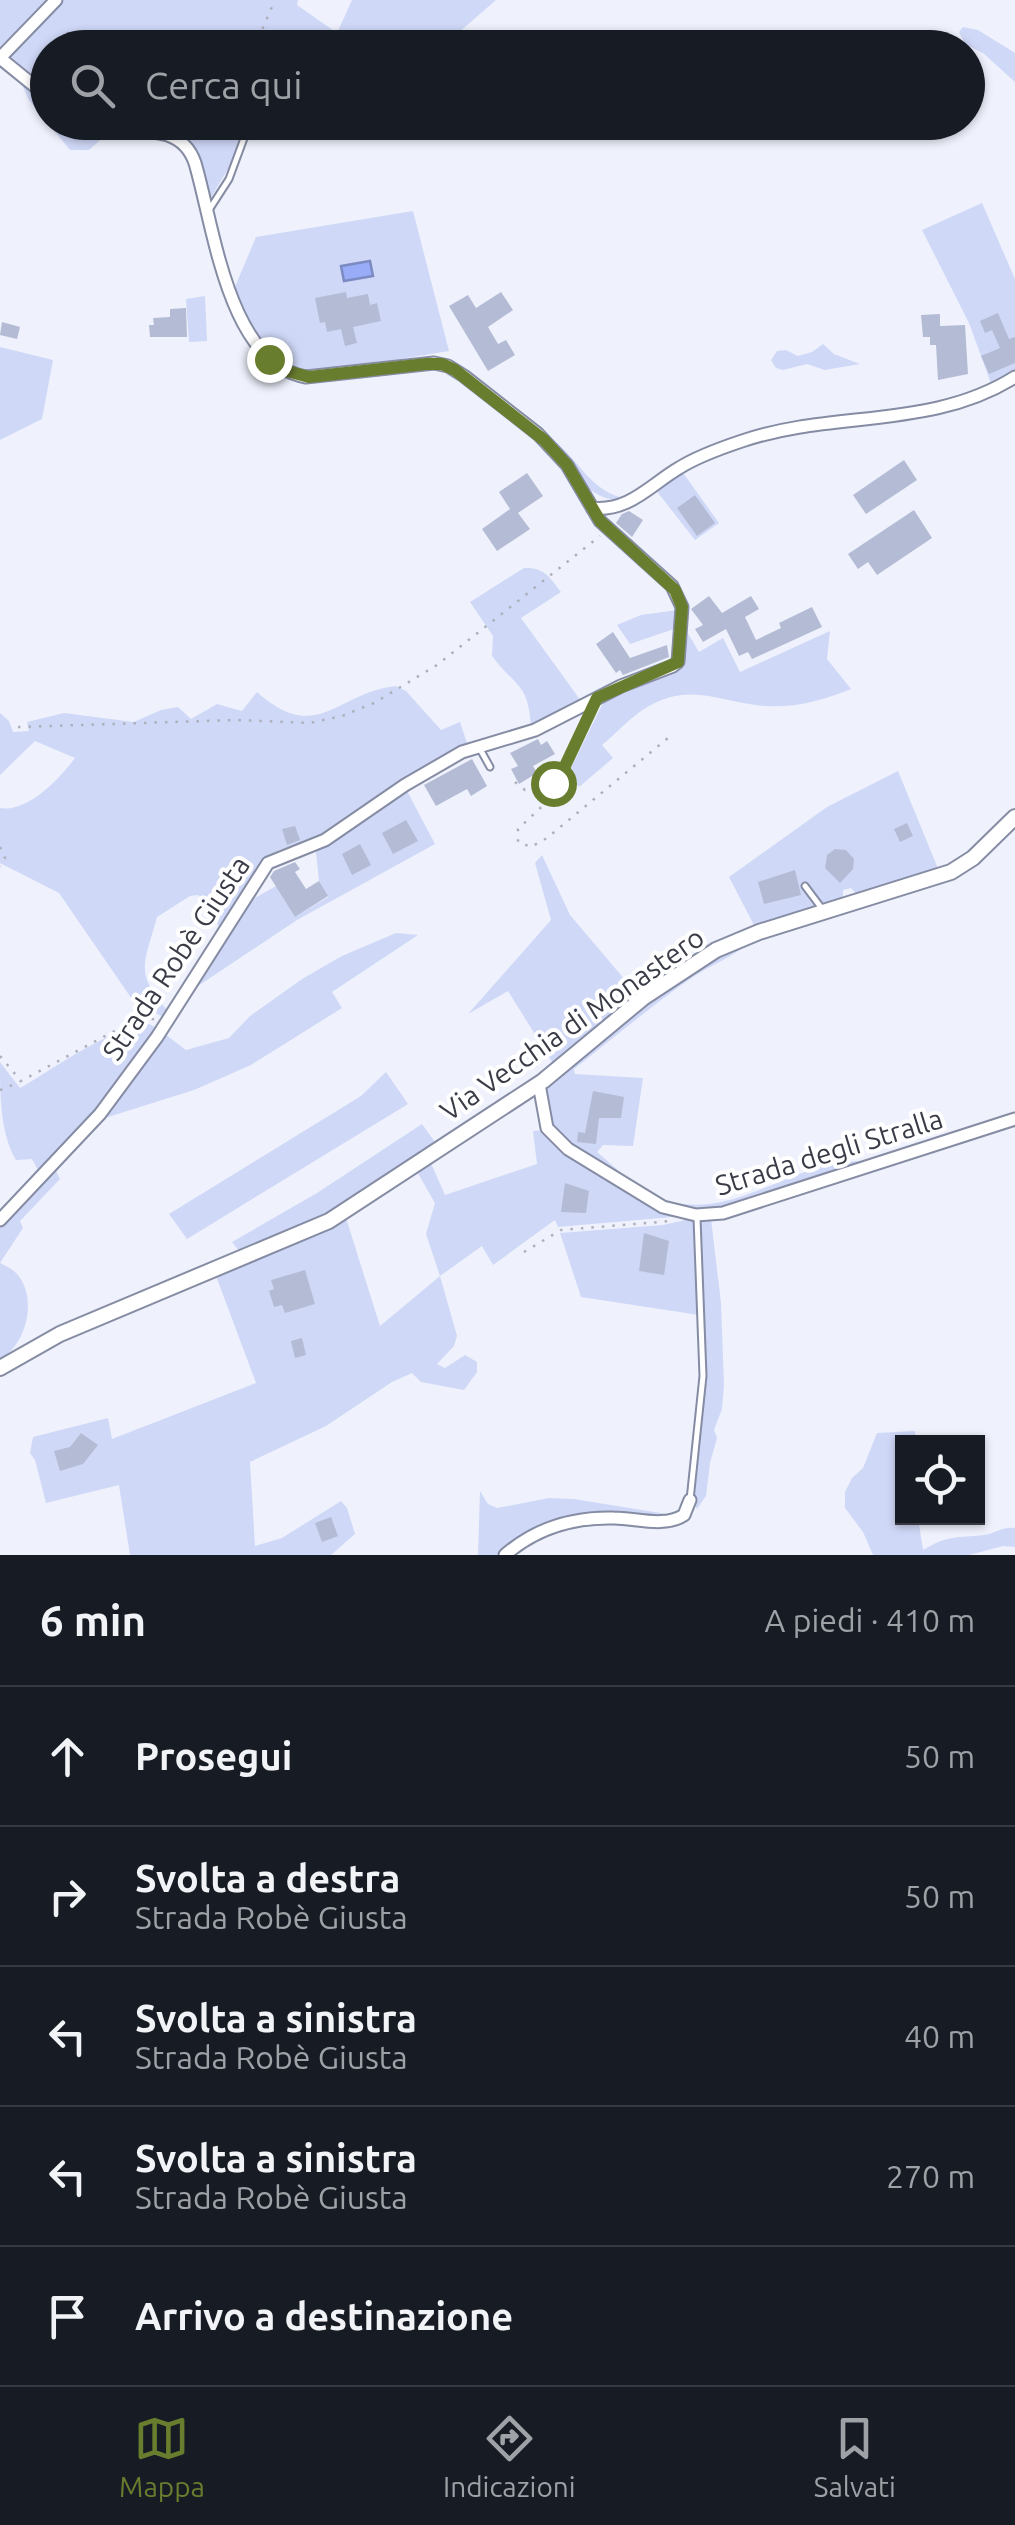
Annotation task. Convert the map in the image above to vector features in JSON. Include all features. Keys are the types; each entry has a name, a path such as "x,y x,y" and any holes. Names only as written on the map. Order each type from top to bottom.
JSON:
{"street":[{"path":"30,82 0,58 56,0"},
{"name":"Strada Robè Giusta","path":"0,1220 89,1128 165,1024 268,863 316,845 413,780 478,746 520,736 673,666 679,658 682,607 678,595 611,532 567,465 538,434 474,383 448,366 426,364 309,377 276,365 253,342 236,312 194,158 180,140"},
{"path":"592,508 619,508 684,465 745,440 934,410 987,392 1015,377"},
{"name":"Via Vecchia di Monastero","path":"0,1368 60,1334 329,1221 539,1084 643,998 692,964 742,938 955,870 1015,817"},
{"name":"Strada degli Stralla","path":"539,1084 547,1128 564,1146 660,1206 696,1215 723,1213 1015,1120"},
{"path":"505,1555 541,1531 573,1521 673,1521 686,1512 690,1500"}],"lane":[{"path":"209,210 229,179 243,140"},
{"path":"478,746 490,767"},
{"path":"805,886 825,912"},
{"path":"690,1500 703,1376 696,1215"}],"path":[{"path":"262,30 276,0"},
{"path":"18,727 236,720 310,723 342,716 421,677 593,539 611,532"},
{"path":"597,698 552,797 520,825 517,839 523,846 536,846 548,838 668,738"},
{"path":"515,782 525,790 545,783 556,785"},
{"path":"0,847 5,858 0,866"},
{"path":"0,1090 136,1020 148,1017 165,1024"},
{"path":"0,1056 22,1081"},
{"path":"524,1252 561,1230 664,1222 696,1215"}],"shaded area":[{"path":"0,0 52,0 0,53"},
{"path":"60,0 298,0 297,5 333,30 32,30"},
{"path":"352,0 496,0 462,30 338,30"},
{"path":"30,32 30,76 7,56"},
{"path":"985,34 1015,53 1015,82 985,55"},
{"path":"20,80 30,89 29,100"},
{"path":"62,140 100,140 89,150 70,150"},
{"path":"185,140 239,140 231,164 210,199 197,153"},
{"path":"982,203 1015,279 1015,373 992,386 969,323 922,230"},
{"path":"413,211 449,351 333,370 303,371 274,356 254,335 234,289 256,237"},
{"path":"205,296 207,341 189,342 186,299"},
{"path":"823,344 834,354 860,364 825,370 807,364 783,370 771,360 777,351 786,350 798,356"},
{"path":"0,347 53,360 42,419 0,440"},
{"path":"548,436 594,482 628,499 601,496 590,490"},
{"path":"681,470 719,523 695,540 655,489"},
{"path":"524,568 542,571 561,592 521,618 581,701 531,726 524,693 492,656 493,636 470,602"},
{"path":"678,610 677,628 630,644 617,625 641,615"},
{"path":"830,631 827,659 851,689 788,706 695,695 667,698 638,713 602,745 613,758 579,787 568,774 604,701 673,672 685,659 687,632 699,652 723,638 740,672"},
{"path":"396,686 406,691 441,730 460,722 467,743 416,771 314,839 279,850 263,860 219,928 212,908 198,895 157,917 145,967 150,986 168,1011 164,1017 136,1005 59,893 0,863 0,808 32,800 75,758 35,741 0,775 0,713 13,732 29,731 27,722 64,713 134,722 178,707 191,719 217,704 242,711 257,692 296,715 312,715"},
{"path":"898,771 939,871 858,896 851,888 843,890 843,901 755,927 729,877 827,807"},
{"path":"407,791 435,844 297,920 195,988 248,902 276,886 295,917 328,897 319,881 316,852"},
{"path":"542,855 570,915 637,994 554,1065 508,991 468,1014 551,920 535,863"},
{"path":"396,933 418,935 332,992 342,1008 251,1065 194,1090 105,1118 166,1035 186,1050 229,1038 250,1016 302,979 342,956"},
{"path":"754,939 687,981 574,1069 575,1074 643,1078 633,1146 603,1145 597,1152 652,1195 696,1205 738,1197 822,1166 869,1161 723,1209 674,1208 595,1163 553,1133 545,1091 547,1085 646,1006 698,970"},
{"path":"149,1024 157,1028 86,1120 39,1172 32,1159 16,1160 4,1126 0,1062 20,1088 99,1041"},
{"path":"386,1072 408,1104 187,1239 169,1214 361,1096"},
{"path":"422,1124 435,1142 335,1209 240,1252 232,1242 317,1193"},
{"path":"545,1130 684,1216 558,1227 555,1220 493,1265 482,1246 440,1276 426,1234 435,1203 416,1170 430,1161 445,1195 537,1164 533,1131"},
{"path":"56,1171 60,1179 20,1221 23,1228 0,1263 0,1226"},
{"path":"346,1218 380,1326 440,1276 457,1336 454,1346 437,1364 445,1368 465,1355 477,1362 477,1372 464,1390 421,1382 412,1373 326,1426 250,1462 255,1546 282,1538 341,1501 355,1534 331,1555 130,1555 119,1485 46,1503 30,1453 33,1437 108,1418 112,1439 256,1383 216,1276"},
{"path":"694,1218 699,1315 581,1297 560,1233 663,1225"},
{"path":"699,1219 711,1219 721,1303 724,1385 706,1496 697,1509 692,1498 705,1374"},
{"path":"0,1263 20,1278 28,1311 22,1334 0,1360"},
{"path":"915,1431 915,1435 895,1435 895,1525 919,1525 923,1550 946,1539 1011,1528 1015,1528 1015,1547 1003,1546 969,1555 873,1555 863,1532 845,1508 845,1492 863,1468 877,1433"},
{"path":"480,1491 488,1504 497,1508 549,1498 574,1499 679,1516 571,1518 501,1555 478,1555"}],"water":[{"path":"370,261 373,276 344,281 341,266"}],"building":[{"path":"346,292 347,298 368,294 370,305 377,303 381,321 353,327 357,343 345,346 341,329 327,332 325,322 320,323 315,298"},
{"path":"501,292 513,310 488,327 498,344 506,340 515,355 488,371 449,306 468,295 476,308"},
{"path":"186,308 187,337 150,337 153,318 170,317 170,309"},
{"path":"998,313 1009,339 1015,337 1015,363 989,374 981,356 1000,348 992,330 985,333 980,321"},
{"path":"940,314 940,326 965,325 968,374 938,380 936,345 930,345 930,337 923,337 921,315"},
{"path":"2,322 20,327 17,339 0,335"},
{"path":"904,460 917,480 866,514 853,495"},
{"path":"527,473 543,496 518,513 530,529 497,551 482,529 510,509 499,492"},
{"path":"695,495 715,523 697,536 677,508"},
{"path":"914,510 932,538 877,575 868,562 858,569 848,554"},
{"path":"629,511 643,520 632,537 616,523"},
{"path":"709,596 722,613 751,596 759,609 745,617 756,640 812,607 822,627 752,659 748,652 739,656 726,629 703,642 695,629 703,625 691,609"},
{"path":"613,632 630,658 667,645 669,657 623,675 620,670 616,673 596,644"},
{"path":"538,739 541,745 547,741 555,754 533,766 537,773 519,784 511,769 518,766 510,753"},
{"path":"472,759 487,786 471,796 467,789 436,806 424,785"},
{"path":"406,820 418,841 393,854 382,833"},
{"path":"907,823 913,836 900,842 894,829"},
{"path":"295,826 300,840 287,845 282,829"},
{"path":"360,844 371,865 352,875 342,854"},
{"path":"835,849 846,850 854,859 853,869 840,883 825,868 827,855"},
{"path":"295,862 300,869 295,872 306,889 319,881 328,896 295,917 270,877 274,871"},
{"path":"795,870 801,895 764,904 758,882"},
{"path":"593,1091 624,1097 621,1118 599,1118 596,1144 577,1142 578,1132 585,1133"},
{"path":"565,1183 589,1191 586,1213 561,1212"},
{"path":"644,1233 669,1241 664,1275 639,1271"},
{"path":"305,1270 315,1304 285,1313 282,1305 274,1307 269,1291 274,1289 271,1280"},
{"path":"302,1338 306,1355 295,1358 291,1341"},
{"path":"81,1433 98,1445 83,1464 60,1471 54,1451 70,1447"},
{"path":"331,1517 338,1536 322,1542 315,1523"}],"route":[{"path":"269,359 287,371 309,377 426,364 442,364 455,370 544,440 567,465 600,521 672,586 682,603 678,662 597,698 556,785 553,783"}]}
